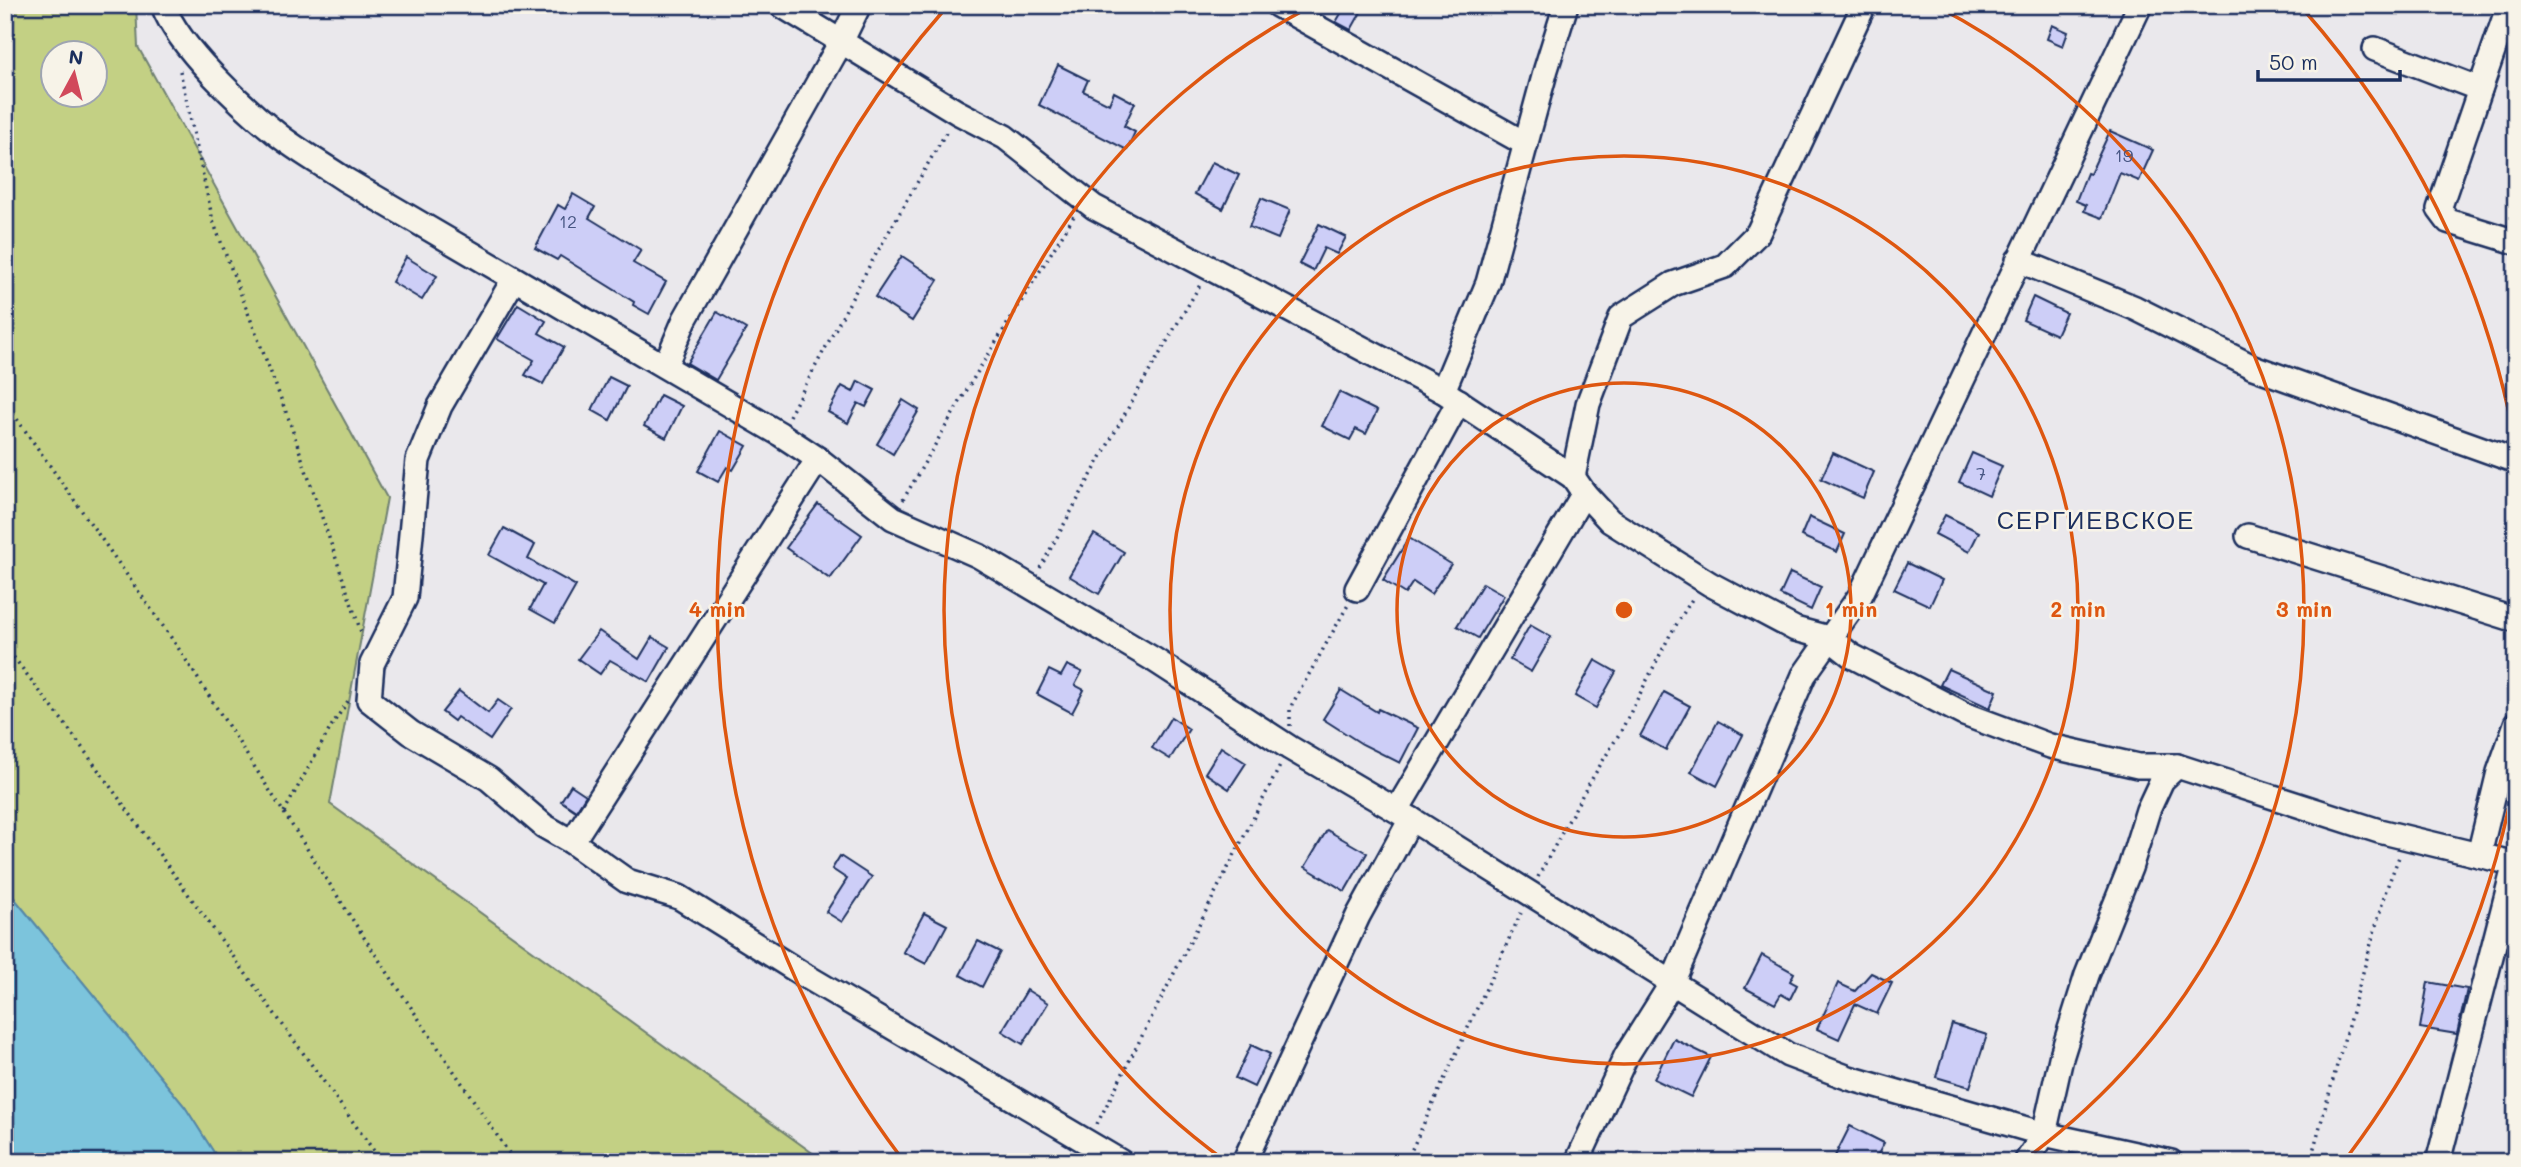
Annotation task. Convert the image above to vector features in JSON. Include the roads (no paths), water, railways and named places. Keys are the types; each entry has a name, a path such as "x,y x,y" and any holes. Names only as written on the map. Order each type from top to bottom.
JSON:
{"street":[{"path":"163,5 169,21 209,72 277,134 344,179 780,434 818,458 893,518 979,556 1153,659 1290,748 1404,815 1788,1055 1849,1078 2044,1134 2171,1162"},
{"path":"780,5 957,112 1006,137 1094,207 1451,396 1578,485 1610,521 1703,580 1795,629 1829,638 1852,656 1964,714 2050,746 2138,766 2177,766 2379,831 2515,863 2438,1162"},
{"path":"665,366 685,320 841,42 859,5"},
{"path":"1277,5 1526,144"},
{"path":"1244,1162 1404,815 1578,485 1588,404 1621,317 1673,284 1725,266 1758,233 1864,5"},
{"path":"1577,1162 1626,1056 1672,983 1804,675 1860,596 2140,5"},
{"path":"2509,5 2439,209 2448,221 2516,242"},
{"path":"1357,589 1451,396 1488,283 1561,9"},
{"path":"2375,49 2480,89"},
{"path":"2018,260 2135,308 2253,367 2516,461"},
{"path":"514,279 440,406 418,460 405,598 372,664 369,700 411,733 489,779 544,826 572,842 627,881 679,897 1088,1151 1121,1162"},
{"path":"572,842 818,458"},
{"path":"2248,536 2516,620"},
{"path":"2479,855 2499,772 2516,724"},
{"path":"2026,1162 2044,1134 2061,1058 2087,975 2130,868 2148,810 2162,780 2177,766"}],"water":[{"path":"5,887 185,1107 220,1162 5,1162"}],"district":[{"name":"СЕРГИЕВСКОЕ","path":"2096,521"}]}
